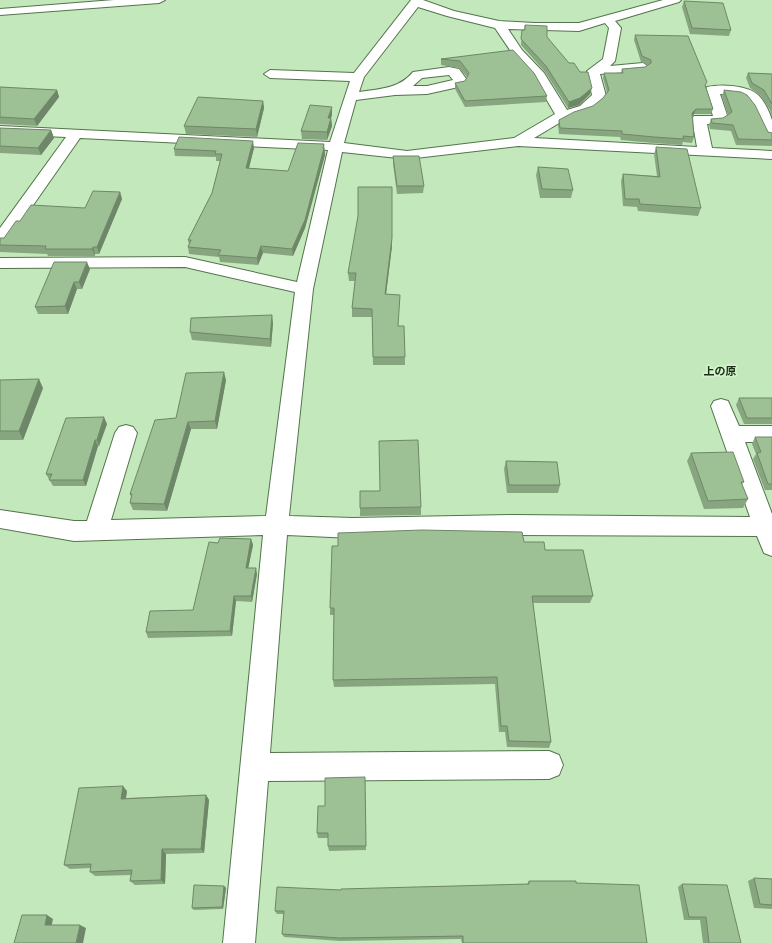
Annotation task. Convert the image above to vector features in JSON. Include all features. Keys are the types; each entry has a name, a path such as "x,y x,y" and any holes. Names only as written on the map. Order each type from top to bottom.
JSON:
{"street":[{"path":"0,12 159,0"},
{"path":"239,943 276,525 304,288 336,145 350,97 358,78 416,1 451,14 499,25 580,27 675,0"},
{"path":"593,71 609,61 612,55 615,28 608,20"},
{"path":"499,25 518,53 539,76 563,115"},
{"path":"593,71 643,67"},
{"path":"518,142 563,115 585,109 598,96 593,71"},
{"path":"270,74 358,78"},
{"path":"705,150 699,119 716,120 722,118 712,90 732,90 750,95 754,98 772,134"},
{"path":"350,97 395,91"},
{"path":"0,130 336,145 407,155 518,142 772,154"},
{"path":"0,240 76,133"},
{"path":"0,263 185,262 304,288"},
{"path":"0,519 74,530 276,525 353,528 513,525 770,533 721,406"},
{"path":"96,530 126,433"},
{"path":"732,434 772,434"},
{"path":"254,767 549,765"}],"building":[{"path":"684,1 723,3 731,30 692,28"},
{"path":"525,25 547,26 547,37 569,63 574,63 580,72 588,72 592,88 580,98 569,102 546,66 521,39 522,30 525,30"},
{"path":"635,35 688,36 707,82 705,85 713,109 696,109 692,113 694,137 683,136 684,139 654,137 622,134 622,131 560,128 559,120 574,112 593,106 603,98 609,90 604,73 623,73 622,69 645,67 651,63 651,60 642,56"},
{"path":"513,50 534,73 547,96 465,101 455,83 465,81 469,73 460,61 441,59"},
{"path":"748,73 772,74 772,104 764,90 752,83"},
{"path":"0,87 57,90 34,119 0,117"},
{"path":"724,90 741,92 747,95 755,105 768,132 772,133 772,140 738,139 733,125 712,123 711,119 723,118 732,112"},
{"path":"198,97 263,101 256,129 184,126"},
{"path":"310,105 332,107 328,118 331,118 327,132 301,131"},
{"path":"0,128 51,130 38,148 0,146"},
{"path":"179,137 253,141 246,168 288,171 298,143 324,144 305,220 292,249 261,246 257,258 218,255 221,250 188,247 191,240 188,240 212,193 222,154 215,154 216,151 174,149"},
{"path":"656,147 687,149 701,208 640,204 639,199 625,199 623,174 660,177"},
{"path":"393,156 419,156 424,186 397,186"},
{"path":"538,167 568,169 573,190 542,189"},
{"path":"358,187 392,187 392,238 385,294 400,295 398,326 404,326 405,357 373,357 372,309 352,308 356,273 348,273 358,216"},
{"path":"93,191 120,192 97,247 93,247 92,249 45,249 46,246 0,245 0,238 4,238 16,221 20,221 31,205 85,208"},
{"path":"54,262 87,262 79,282 74,282 65,306 35,307"},
{"path":"272,315 270,339 190,332 191,318"},
{"path":"224,372 215,421 188,422 164,504 130,503 132,494 130,494 155,420 176,418 186,373"},
{"path":"39,379 19,431 0,431 0,380"},
{"path":"739,398 772,398 772,418 747,418"},
{"path":"104,417 97,440 95,440 83,480 49,480 52,474 46,474 66,418"},
{"path":"755,437 772,437 772,484 768,484 757,453 761,452"},
{"path":"418,440 421,507 360,508 360,491 380,491 379,441"},
{"path":"733,452 744,482 741,482 748,499 708,501 691,453"},
{"path":"506,461 557,462 560,485 509,485"},
{"path":"422,530 522,532 524,542 544,542 545,550 583,550 593,596 532,596 551,742 509,741 507,726 501,726 497,677 333,680 334,608 330,608 332,546 338,546 338,533"},
{"path":"220,538 251,539 246,568 256,568 251,596 234,596 230,631 146,632 150,611 193,610 209,542 218,543"},
{"path":"365,777 366,846 328,846 328,833 317,833 318,806 325,806 325,778"},
{"path":"123,786 121,799 206,795 201,849 162,849 161,880 130,881 132,870 90,872 91,864 64,865 79,788"},
{"path":"754,878 772,879 772,905 760,904"},
{"path":"529,881 576,881 576,883 639,885 647,943 463,943 463,936 339,938 282,934 284,911 275,911 277,887 341,890 529,884"},
{"path":"682,884 727,885 741,943 709,943 706,917 689,917"},
{"path":"194,885 224,886 222,907 192,908"},
{"path":"22,915 47,915 45,925 80,925 76,943 14,943"}],"district":[{"name":"上の原","path":"720,371"}]}
